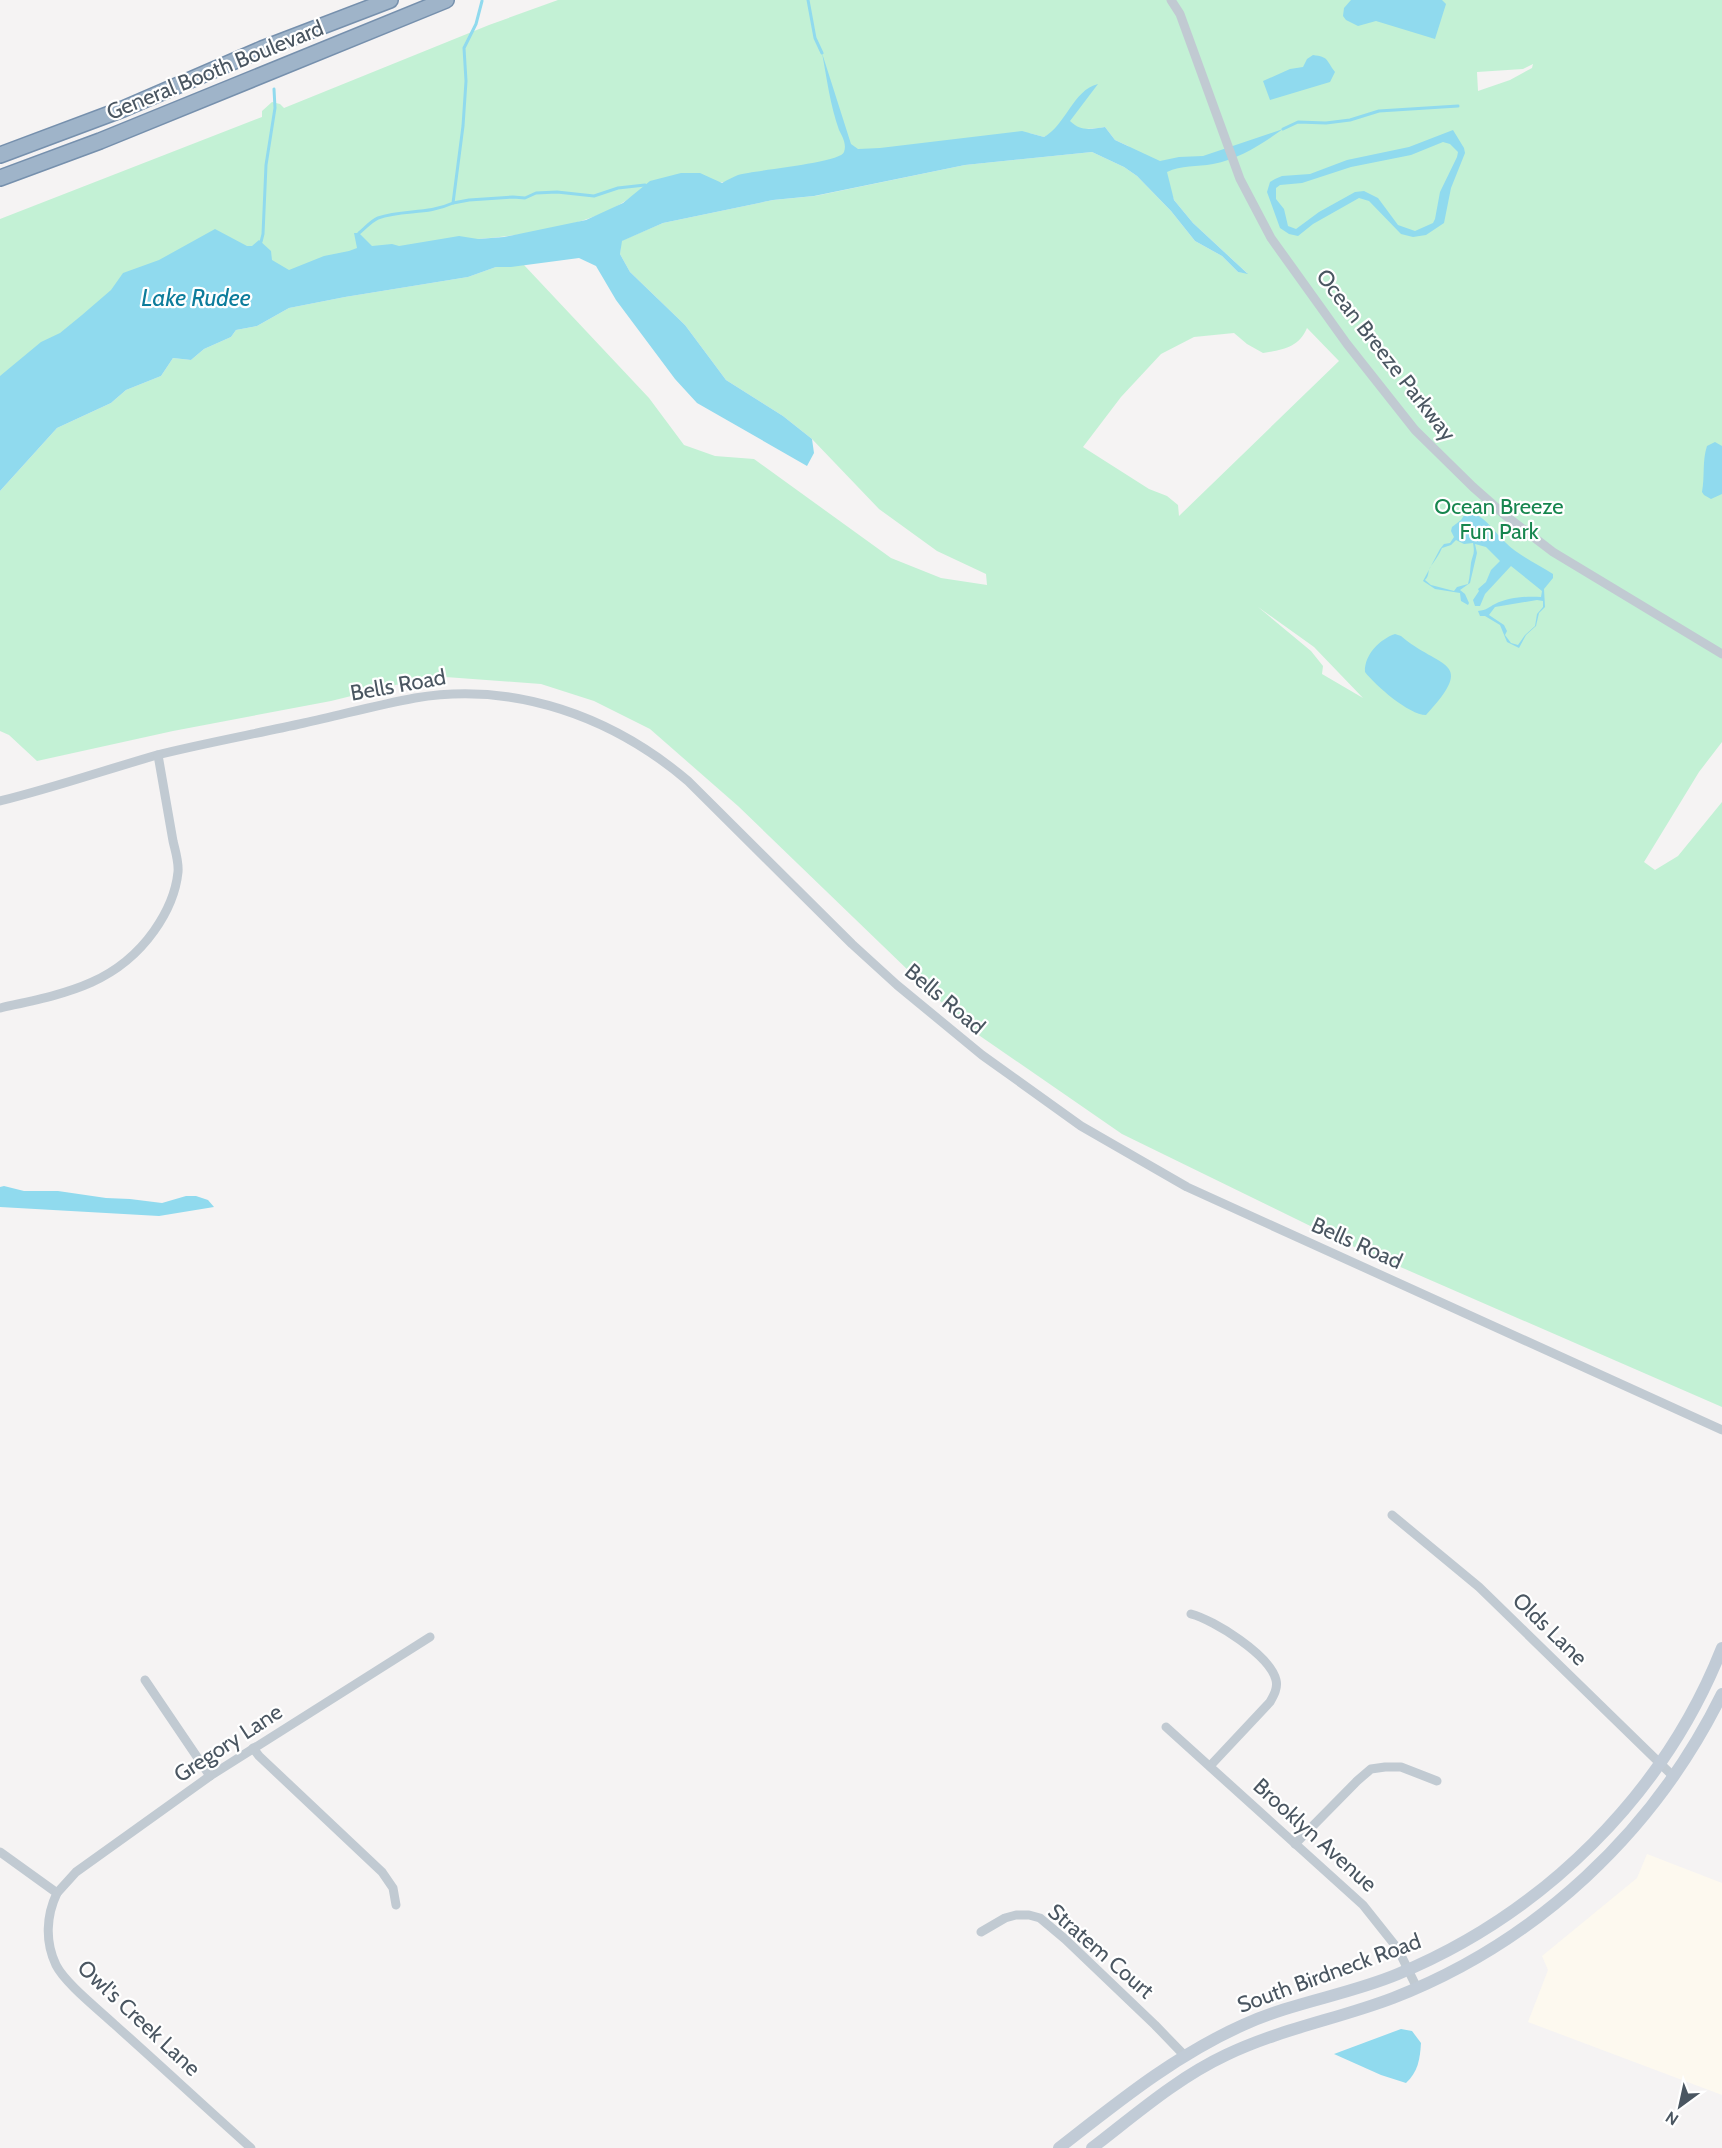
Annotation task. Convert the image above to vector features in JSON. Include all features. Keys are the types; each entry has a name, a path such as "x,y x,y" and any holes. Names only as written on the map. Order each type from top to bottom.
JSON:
{"highway":[{"name":"General Booth Boulevard","path":"0,155 123,109 261,49 390,0"},
{"name":"General Booth Boulevard","path":"0,178 100,141 446,0"}],"main road":[{"name":"South Birdneck Road","path":"1059,2148 1139,2085 1184,2055 1245,2024 1292,2007 1359,1988 1407,1970 1486,1929 1546,1887 1611,1825 1659,1762 1676,1738 1696,1702 1722,1648"},
{"name":"South Birdneck Road","path":"1092,2148 1166,2092 1224,2055 1281,2032 1353,2011 1417,1988 1497,1945 1536,1920 1617,1846 1658,1799 1706,1726 1722,1694"}],"street":[{"name":"Ocean Breeze Parkway","path":"1171,0 1180,14 1240,179 1271,238 1347,344 1415,430 1506,516 1553,552 1722,654"},
{"name":"Bells Road","path":"0,801 158,755 415,698 438,695 483,695 511,698 545,704 598,722 643,746 674,769 897,985 982,1055 1082,1126 1187,1187 1722,1430"},
{"path":"0,1008 61,994 100,980 129,960 158,924 173,893 179,871 158,755"},
{"name":"Olds Lane","path":"1392,1515 1479,1587 1674,1777"},
{"path":"1191,1614 1215,1624 1264,1660 1276,1680 1276,1691 1270,1702 1210,1766"},
{"name":"Gregory Lane","path":"57,1893 76,1872 210,1776 430,1637"},
{"path":"145,1680 210,1776"},
{"name":"Brooklyn Avenue","path":"1166,1727 1363,1905 1398,1949 1417,1988"},
{"path":"253,1748 382,1872 393,1888 396,1905"},
{"path":"1295,1844 1371,1769 1401,1767 1437,1780"},
{"path":"0,1852 57,1893"},
{"name":"Owl's Creek Lane","path":"57,1893 49,1913 48,1926 51,1952 57,1967 84,1996 251,2148"},
{"name":"Stratem Court","path":"981,1932 1005,1918 1016,1915 1040,1918 1065,1939 1184,2055"}],"shaded area":[{"path":"1647,1854 1722,1883 1722,2095 1528,2022 1548,1970 1542,1956 1637,1878"}],"green space":[{"name":"Ocean Breeze Fun Park","path":"558,0 1722,0 1722,742 1699,772 1644,862 1655,870 1678,856 1722,802 1722,1407 1343,1242 1122,1134 967,1027 738,806 650,729 594,701 541,684 432,676 331,701 173,731 37,761 9,735 0,731 0,491 57,428 111,403 126,390 161,376 173,358 191,360 204,349 231,337 236,330 257,326 289,308 468,277 496,267 524,265 649,398 684,445 715,456 754,459 891,558 941,578 987,585 986,574 937,551 879,509 812,439 783,416 726,380 685,325 630,272 620,254 621,241 663,223 773,200 815,196 965,165 1092,152 1124,167 1137,176 1171,211 1195,241 1222,256 1238,272 1247,273 1193,223 1174,200 1170,189 1128,146 1115,140 1105,127 1059,131 1044,137 1029,133 631,197 616,207 578,222 536,232 478,239 277,296 0,439 0,219 262,117 262,111 272,102 284,108 489,25","holes":["1533,64 1532,68 1510,80 1478,91 1477,72 1523,69","1307,328 1339,361 1179,516 1178,505 1167,496 1149,489 1083,447 1121,397 1161,354 1194,337 1234,333 1263,353 1290,347","1258,607 1314,647 1363,698 1322,674 1323,666 1311,651"]}],"water":[{"path":"1351,0 1442,0 1446,4 1435,39 1376,21 1358,26 1343,16 1344,8"},
{"name":"Lake Rudee","path":"822,53 851,144 858,149 1022,131 1044,137 1052,132 1082,93 1098,84 1070,121 1082,128 1105,127 1115,140 1160,161 1203,156 1283,129 1232,159 1167,172 1174,200 1193,223 1248,274 1238,272 1222,256 1195,241 1171,211 1137,176 1124,167 1092,152 965,165 814,196 773,200 663,223 622,241 620,254 630,272 685,325 726,380 783,416 812,439 814,453 807,466 697,403 675,379 616,300 596,266 579,258 496,267 468,277 289,308 257,326 236,330 231,337 204,349 191,360 173,358 161,376 126,390 111,403 57,428 0,491 0,376 41,342 60,333 82,315 111,290 123,273 159,260 215,229 247,246 252,246 259,240 271,251 272,260 289,270 324,256 357,248 354,233 359,233 372,246 392,244 399,246 459,236 478,239 504,237 586,220 623,203 650,181 681,173 700,173 722,183 747,173 828,160 844,152 845,146 833,111"},
{"path":"1313,55 1325,58 1335,72 1330,82 1270,100 1263,81 1290,69 1303,67 1307,59"},
{"path":"1453,130 1465,153 1451,188 1444,223 1426,235 1413,237 1401,234 1369,201 1359,198 1313,224 1298,236 1289,234 1280,228 1267,192 1270,182 1282,176 1310,174 1347,160 1409,147","holes":["1443,142 1450,144 1458,152 1440,192 1435,219 1433,223 1415,231 1398,225 1378,198 1364,191 1355,192 1319,212 1296,229 1288,226 1284,209 1276,199 1276,188 1280,185 1302,183 1351,167 1411,155"]},
{"path":"1715,442 1722,446 1722,494 1711,499 1702,492 1704,463 1707,446"},
{"path":"1466,512 1478,516 1511,548 1553,574 1553,578 1544,589 1545,607 1539,613 1536,626 1526,635 1519,648 1507,642 1500,625 1485,616 1480,616 1478,611 1512,598 1541,597 1542,591 1511,566 1485,594 1480,606 1475,606 1473,600 1478,589 1486,582 1491,570 1500,561 1486,547 1475,544 1477,553 1470,583 1460,590 1465,594 1468,605 1461,601 1460,593 1435,589 1423,581 1429,569 1425,580 1431,585 1454,591 1457,587 1468,584 1474,552 1473,543 1464,544 1456,540 1451,545 1442,548 1431,566 1440,549 1444,544 1450,543 1454,537 1452,527 1461,520","holes":["1543,601 1543,607 1537,614 1535,626 1518,645 1511,643 1505,635 1507,631 1504,625 1489,615 1495,607"]},
{"path":"1395,634 1439,661 1447,667 1451,674 1449,684 1426,715 1402,705 1365,672 1367,660 1374,648"},
{"path":"0,1187 24,1191 58,1191 162,1203 186,1196 196,1196 208,1200 214,1207 159,1216 0,1207"},
{"path":"1401,2029 1412,2031 1421,2043 1418,2065 1406,2083 1381,2075 1334,2054"}],"waterway":[{"path":"808,0 815,38 822,53"},
{"path":"359,233 370,223 387,215 434,209 453,203 463,126 466,81 464,48 476,24 482,1"},
{"path":"261,242 266,165 275,108 274,89"},
{"path":"1283,129 1298,122 1326,123 1350,120 1379,111 1458,106"},
{"path":"453,203 469,200 525,198 536,193 557,192 594,196 618,188 645,185"}]}
